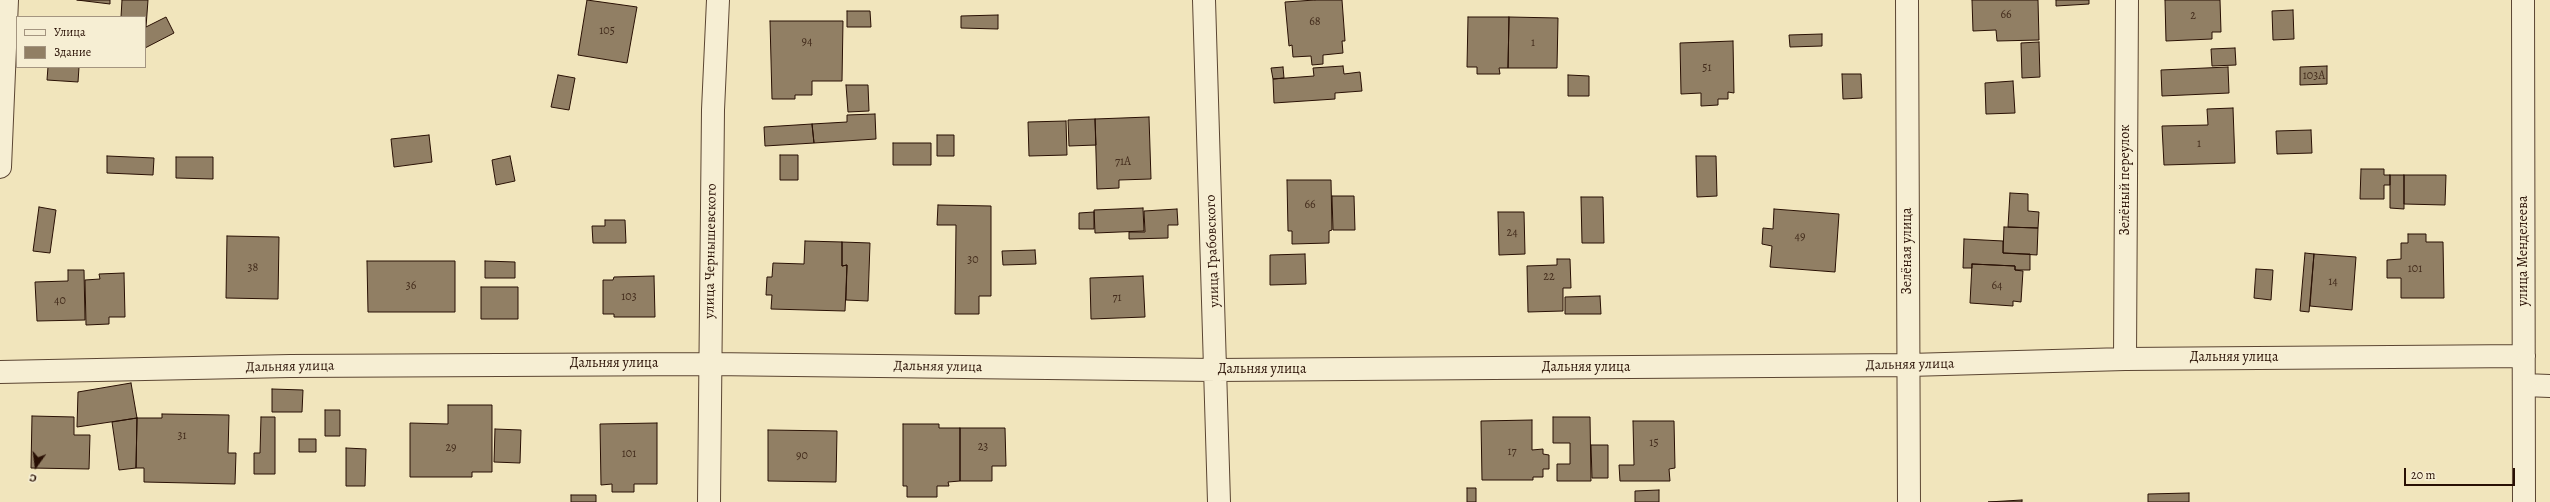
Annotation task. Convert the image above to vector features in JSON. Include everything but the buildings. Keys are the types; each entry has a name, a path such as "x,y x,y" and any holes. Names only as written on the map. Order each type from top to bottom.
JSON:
{"street":[{"path":"0,167 1,104 7,0"},
{"name":"улица Чернышевского","path":"709,502 712,110 718,0"},
{"name":"улица Грабовского","path":"1204,0 1219,502"},
{"name":"Зелёная улица","path":"1907,0 1909,502"},
{"name":"Зелёный переулок","path":"2125,359 2127,0"},
{"name":"улица Менделеева","path":"2523,0 2524,502"},
{"name":"Дальняя улица","path":"0,372 306,366 710,364 1216,370 1909,365 2125,359 2524,356"},
{"path":"2524,386 2550,386"}]}
